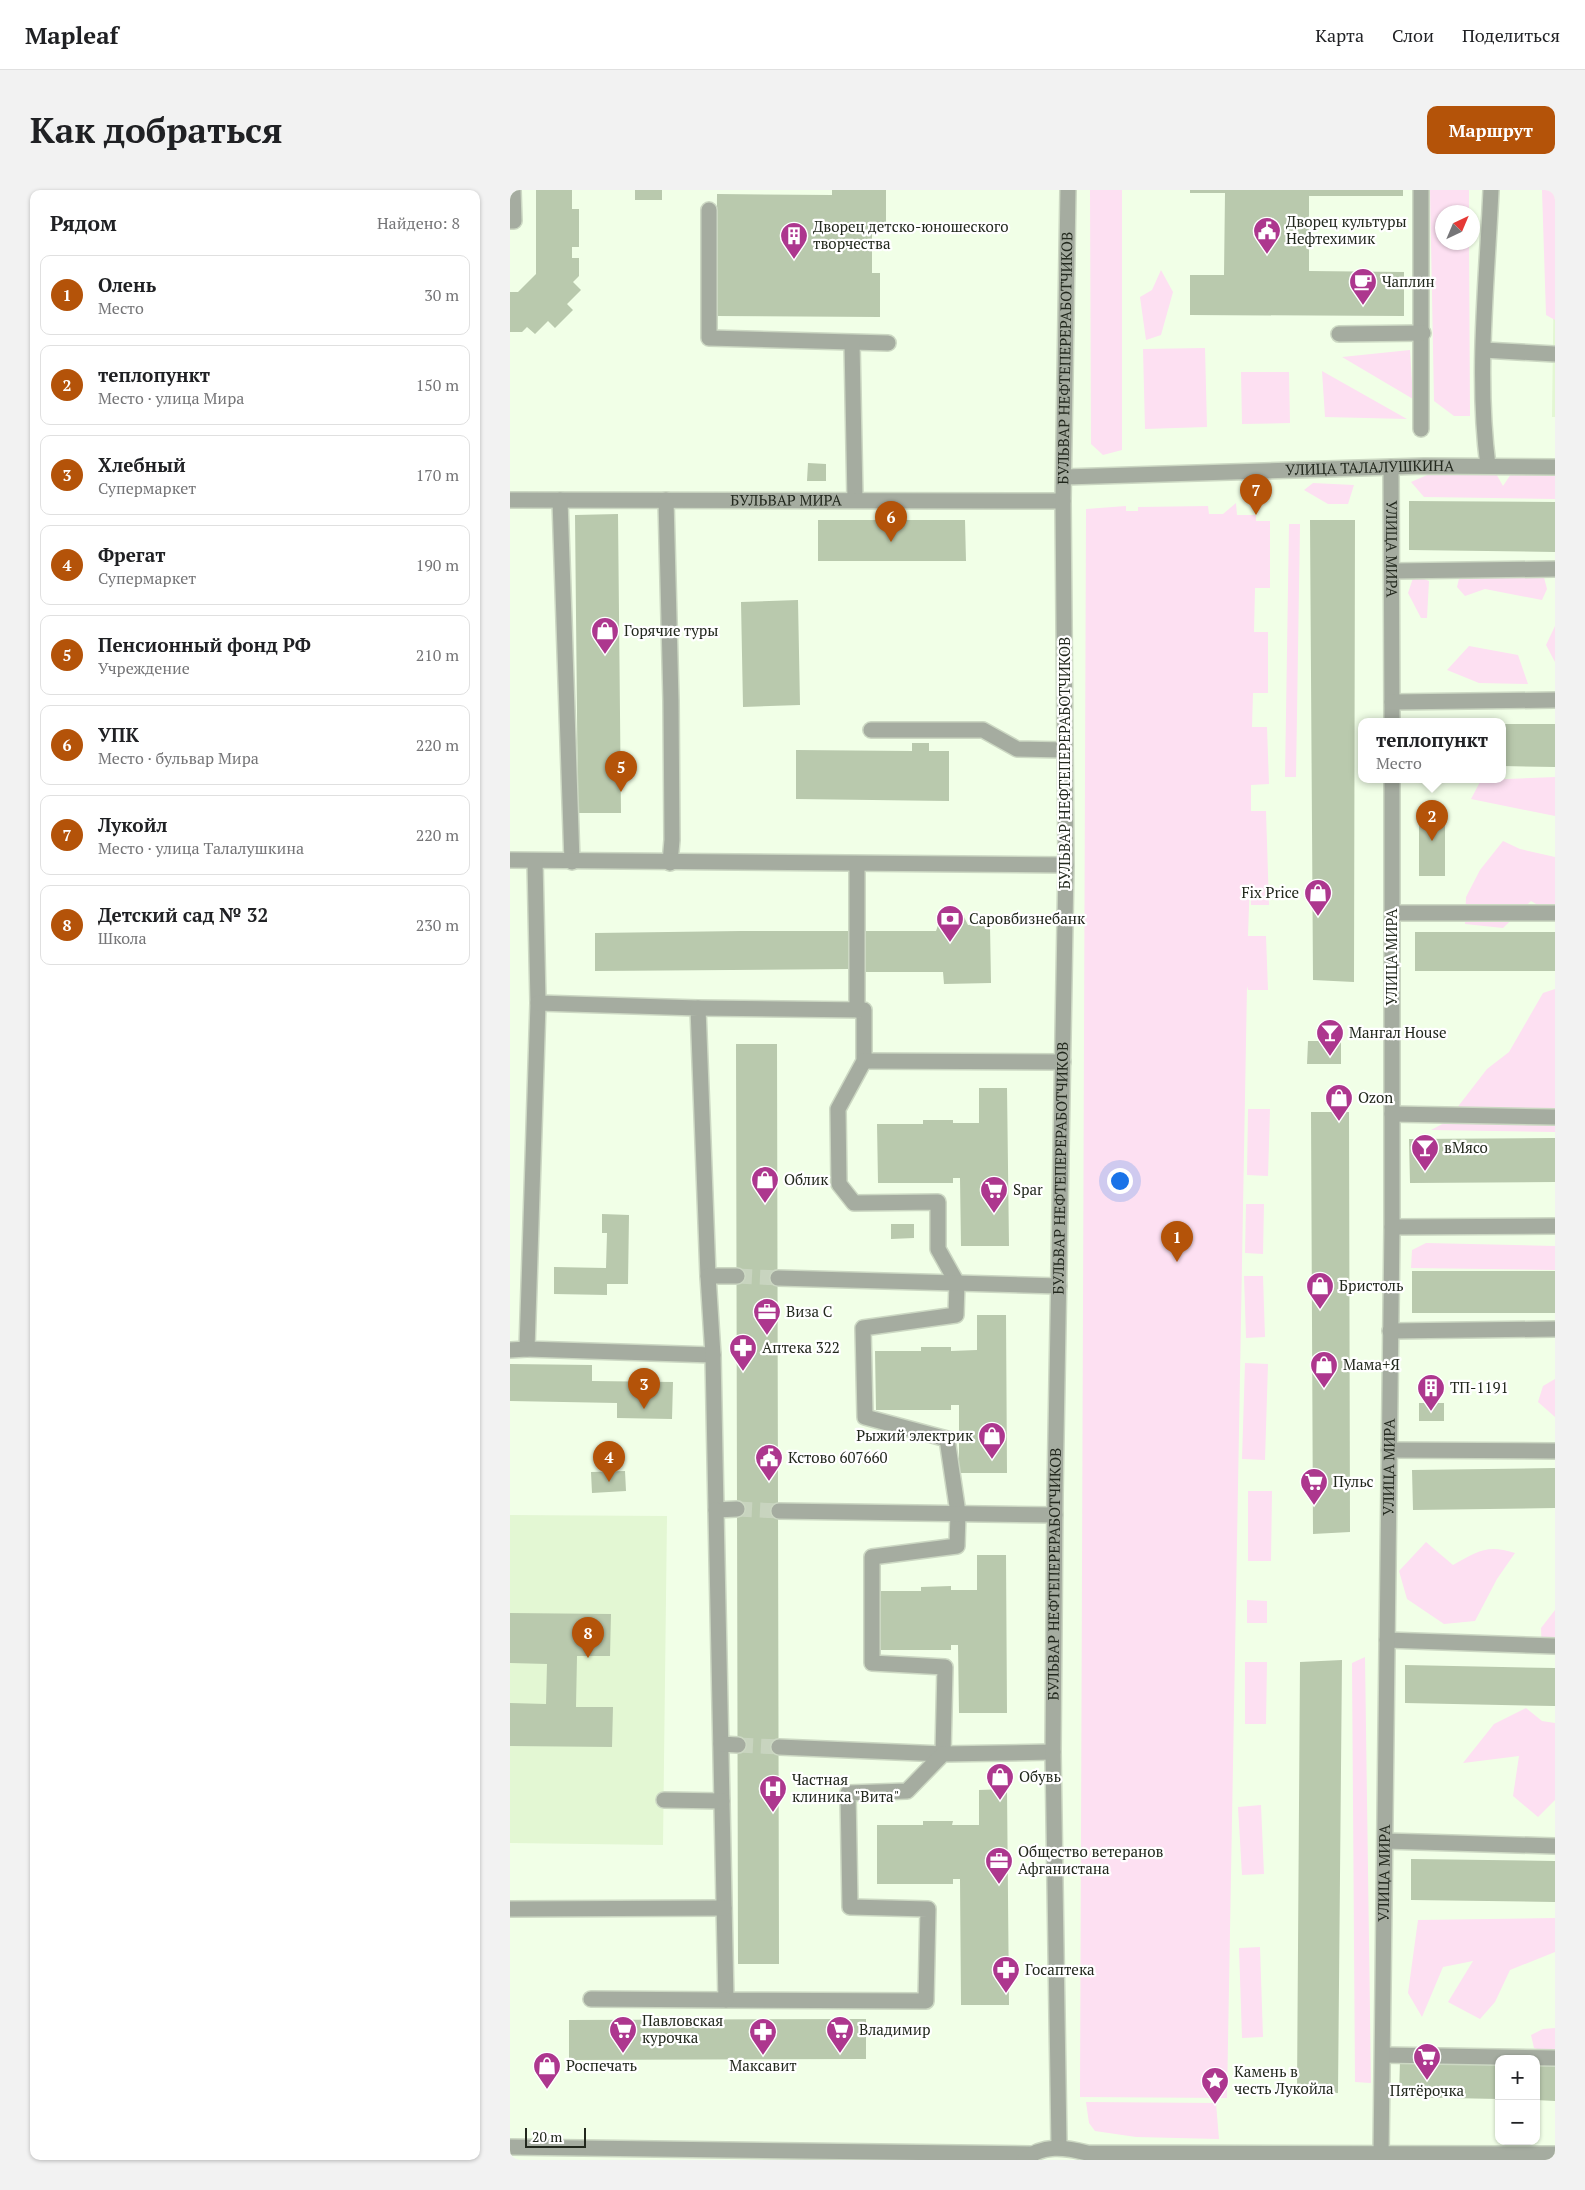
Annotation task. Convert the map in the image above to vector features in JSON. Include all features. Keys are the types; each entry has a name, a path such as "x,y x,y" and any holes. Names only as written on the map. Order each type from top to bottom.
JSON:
{"street":[{"path":"510,221 514,221 513,190"},
{"name":"БУЛЬВАР НЕФТЕПЕРЕРАБОТЧИКОВ","path":"1059,2146 1053,1752 1066,865 1063,501 1068,190"},
{"path":"1421,190 1422,429"},
{"path":"1488,466 1484,433 1484,350 1491,190"},
{"path":"710,210 709,338 888,343"},
{"path":"1339,334 1423,333"},
{"path":"852,342 855,500"},
{"path":"1484,350 1555,354"},
{"name":"УЛИЦА ТАЛАЛУШКИНА","path":"1064,477 1391,467 1555,467"},
{"name":"УЛИЦА МИРА","path":"1391,467 1392,718"},
{"name":"БУЛЬВАР МИРА","path":"510,500 1063,501"},
{"path":"560,500 572,862"},
{"path":"666,500 671,701 672,840 670,863"},
{"path":"1392,571 1555,569"},
{"path":"1392,702 1555,700"},
{"path":"871,730 983,730 1017,749 1065,750"},
{"name":"УЛИЦА МИРА","path":"1382,2154 1392,1227 1392,783"},
{"path":"510,860 670,863 1066,865"},
{"path":"527,1349 538,1004 535,861"},
{"path":"857,1010 858,864"},
{"path":"1392,913 1555,912"},
{"path":"538,1004 864,1010 864,1061 838,1109 839,1184 854,1203 938,1202 938,1249 956,1283 956,1315 863,1328 864,1417 947,1439 958,1513 957,1546 872,1557 872,1663 945,1667 943,1754 907,1791 848,1793 850,1906 928,1909 926,2001 591,1999"},
{"path":"698,1008 708,1276 713,1355 726,2000"},
{"path":"864,1061 1063,1062"},
{"path":"1392,1114 1555,1117"},
{"path":"1392,1227 1555,1226"},
{"path":"708,1276 737,1276"},
{"path":"778,1278 1059,1286"},
{"path":"1390,1331 1555,1329"},
{"path":"510,1350 713,1355"},
{"path":"1389,1450 1555,1451"},
{"path":"716,1510 737,1509"},
{"path":"779,1511 1055,1515"},
{"path":"1387,1640 1555,1646"},
{"path":"721,1744 738,1745"},
{"path":"779,1747 943,1754 1053,1752"},
{"path":"664,1800 722,1801"},
{"path":"1385,1841 1555,1846"},
{"path":"510,1909 724,1908"},
{"path":"1382,2055 1555,2058"},
{"path":"510,2147 1028,2157 1059,2146 1091,2156 1337,2157 1382,2154 1402,2157 1555,2154"}],"shaded area":[{"path":"1090,190 1122,190 1122,450 1103,455 1091,444"},
{"path":"1430,190 1469,190 1469,205 1435,205 1435,250 1469,250 1470,416 1454,416 1434,401"},
{"path":"1542,190 1555,190 1555,320 1546,315"},
{"path":"1555,190 1555,417 1552,417"},
{"path":"1161,270 1173,292 1161,335 1146,340 1140,297 1152,290"},
{"path":"1205,348 1207,427 1145,429 1143,349"},
{"path":"1410,350 1413,399 1342,357"},
{"path":"1322,371 1407,419 1325,417"},
{"path":"1241,372 1289,372 1290,423 1242,424"},
{"path":"1515,468 1555,472 1555,499 1424,497 1411,482 1434,472 1494,470 1503,486"},
{"path":"1313,483 1354,485 1348,504 1328,504 1304,490"},
{"path":"1236,503 1237,515 1256,515 1256,521 1270,521 1270,588 1255,588 1254,632 1268,632 1268,693 1253,693 1252,727 1267,727 1269,784 1251,785 1251,811 1266,811 1269,905 1251,905 1250,878 1248,936 1266,936 1268,990 1248,990 1247,986 1227,2098 1080,2097 1086,509 1126,506 1126,511 1138,511 1138,507 1208,506 1209,514 1223,514"},
{"path":"1289,524 1300,524 1296,777 1285,777"},
{"path":"1462,566 1541,566 1547,589 1542,600 1485,589 1465,596 1457,587"},
{"path":"1414,575 1429,581 1427,618 1421,618 1408,593"},
{"path":"1555,626 1555,662 1546,645"},
{"path":"1469,646 1518,655 1528,684 1479,683 1447,670"},
{"path":"1555,777 1555,816 1471,799 1479,783 1506,783 1506,779"},
{"path":"1503,841 1520,849 1555,857 1555,915 1531,901 1503,928 1465,924 1466,897 1480,870"},
{"path":"1555,989 1555,1132 1431,1130 1446,1122 1487,1069 1509,1052 1543,993"},
{"path":"1248,1109 1270,1109 1268,1176 1247,1175"},
{"path":"1246,1204 1264,1204 1263,1254 1245,1253"},
{"path":"1426,1243 1555,1246 1555,1270 1411,1268 1412,1250"},
{"path":"1244,1276 1263,1276 1265,1337 1246,1338"},
{"path":"1245,1363 1268,1364 1265,1460 1242,1459"},
{"path":"1555,1379 1555,1417 1538,1402 1543,1386"},
{"path":"1248,1491 1272,1491 1271,1561 1248,1561"},
{"path":"510,1515 667,1516 663,1845 510,1843"},
{"path":"1426,1542 1453,1565 1483,1550 1497,1549 1515,1553 1497,1579 1475,1621 1444,1624 1407,1599 1399,1571"},
{"path":"1247,1600 1267,1601 1267,1623 1247,1623"},
{"path":"1555,1610 1555,1655 1542,1654 1541,1628"},
{"path":"1365,1657 1371,2083 1355,2082 1352,1663"},
{"path":"1245,1662 1267,1662 1266,1724 1245,1724"},
{"path":"1526,1708 1542,1721 1555,1723 1555,1800 1538,1817 1513,1796 1519,1756 1463,1763 1494,1724"},
{"path":"1261,1805 1264,1874 1242,1875 1238,1807"},
{"path":"1555,1918 1555,1952 1510,1970 1495,2002 1480,2019 1448,2002 1473,1961 1443,1967 1422,2017 1408,1993 1418,1920"},
{"path":"1260,1947 1263,2037 1242,2038 1239,1948"},
{"path":"1555,2028 1555,2054 1534,2048 1531,2035 1543,2029"},
{"path":"1086,2102 1216,2103 1219,2139 1136,2137 1095,2131 1089,2123"}],"building":[{"path":"536,190 572,190 572,209 579,209 579,247 572,247 572,258 579,258 579,276 573,282 581,290 567,304 573,310 555,328 548,321 535,334 527,327 522,332 510,332 510,292 518,292 536,274"},
{"path":"635,190 662,190 662,200 635,200"},
{"name":"Дворец детско-юношеского творчества","path":"832,190 886,190 886,227 872,227 872,273 880,273 880,317 716,316 717,194 832,195"},
{"name":"Дворец культуры Нефтехимик","path":"1190,190 1403,190 1403,196 1309,196 1309,271 1404,272 1404,316 1190,315 1190,275 1224,275 1225,193 1190,193"},
{"path":"808,463 826,464 826,481 807,481"},
{"path":"1409,501 1555,502 1555,552 1409,550"},
{"path":"618,514 621,813 578,813 575,515"},
{"path":"818,520 965,520 966,561 818,561"},
{"path":"1310,520 1355,520 1354,982 1313,980"},
{"path":"798,600 800,705 743,707 741,602"},
{"path":"1506,724 1555,724 1555,767 1506,766"},
{"path":"912,743 929,743 929,751 949,751 949,801 796,799 796,750 912,751"},
{"path":"1419,807 1445,807 1445,876 1419,876"},
{"path":"952,910 962,913 968,925 990,926 991,983 944,984 943,972 866,972 866,931 936,931 942,914"},
{"path":"848,931 849,969 595,971 595,933"},
{"path":"1415,932 1555,932 1555,971 1415,971"},
{"path":"1308,1041 1341,1041 1341,1064 1307,1064"},
{"path":"736,1044 777,1044 779,1964 738,1964"},
{"path":"979,1088 1007,1088 1009,1246 961,1246 960,1178 953,1178 953,1183 878,1183 877,1124 923,1124 923,1120 953,1120 953,1123 979,1123"},
{"path":"1311,1112 1349,1112 1350,1532 1313,1534"},
{"path":"1555,1138 1555,1182 1410,1183 1409,1139"},
{"path":"602,1214 629,1215 628,1284 607,1284 607,1295 554,1294 554,1267 606,1268 607,1233 602,1233"},
{"path":"891,1224 914,1224 914,1238 891,1239"},
{"path":"1412,1271 1555,1271 1555,1313 1412,1313"},
{"path":"977,1315 1006,1315 1007,1473 959,1473 959,1405 951,1405 951,1410 876,1410 875,1351 921,1351 921,1347 951,1347 951,1351 977,1350"},
{"path":"510,1364 592,1365 592,1381 673,1382 672,1419 617,1418 617,1403 510,1401"},
{"name":"ТП-1191","path":"1419,1403 1444,1403 1444,1421 1419,1421"},
{"path":"1555,1468 1555,1508 1413,1510 1412,1470"},
{"path":"625,1471 626,1491 592,1493 591,1472"},
{"path":"977,1555 1006,1555 1007,1713 959,1713 958,1645 951,1645 951,1650 876,1650 875,1591 921,1591 921,1587 951,1586 951,1590 977,1590"},
{"path":"510,1613 611,1614 610,1656 577,1656 576,1707 613,1707 612,1747 510,1746 510,1703 546,1704 547,1664 510,1663"},
{"path":"1342,1660 1338,2093 1297,2092 1300,1662"},
{"path":"1405,1665 1555,1668 1555,1706 1405,1703"},
{"path":"1007,1789 1009,2005 961,2005 960,1879 953,1879 953,1884 877,1884 877,1825 923,1825 923,1821 953,1821 952,1825 979,1825 979,1790"},
{"path":"1411,1859 1555,1861 1555,1902 1411,1900"},
{"path":"866,2019 866,2059 569,2060 569,2020"},
{"path":"1400,2060 1495,2062 1495,2099 1399,2097"},
{"path":"1540,2063 1555,2063 1555,2101 1540,2100"}],"tunnel":[{"path":"737,1276 778,1278"},
{"path":"737,1509 779,1511"},
{"path":"738,1745 779,1747"}],"place":[{"name":"Дворец культуры Нефтехимик","path":"1267,255"},
{"name":"Дворец детско-юношеского творчества","path":"794,260"},
{"name":"Чаплин","path":"1363,306"},
{"name":"Лукойл","path":"1256,515"},
{"name":"УПК","path":"891,542"},
{"name":"Горячие туры","path":"605,655"},
{"name":"Пенсионный фонд РФ","path":"621,792"},
{"name":"теплопункт","path":"1432,841"},
{"name":"Fix Price","path":"1318,917"},
{"name":"Саровбизнебанк","path":"950,943"},
{"name":"Мангал House","path":"1330,1057"},
{"name":"Ozon","path":"1339,1122"},
{"name":"вМясо","path":"1425,1172"},
{"name":"Облик","path":"765,1204"},
{"name":"Spar","path":"994,1214"},
{"name":"Олень","path":"1177,1262"},
{"name":"Бристоль","path":"1320,1310"},
{"name":"Виза С","path":"767,1336"},
{"name":"Аптека 322","path":"743,1372"},
{"name":"Мама+Я","path":"1324,1389"},
{"name":"Хлебный","path":"644,1409"},
{"name":"ТП-1191","path":"1431,1412"},
{"name":"Рыжий электрик","path":"992,1460"},
{"name":"Фрегат","path":"609,1482"},
{"name":"Кстово 607660","path":"769,1482"},
{"name":"Пульс","path":"1314,1506"},
{"name":"Детский сад № 32","path":"588,1658"},
{"name":"Обувь","path":"1000,1801"},
{"name":"Чаcтная клиника \"Вита\"","path":"773,1813"},
{"name":"Общество ветеранов Афганистана","path":"999,1885"},
{"name":"Госаптека","path":"1006,1994"},
{"name":"Павловская курочка","path":"623,2054"},
{"name":"Владимир","path":"840,2054"},
{"name":"Максавит","path":"763,2056"},
{"name":"Пятёрочка","path":"1427,2081"},
{"name":"Роспечать","path":"547,2090"},
{"name":"Камень в честь Лукойла","path":"1215,2105"}]}
